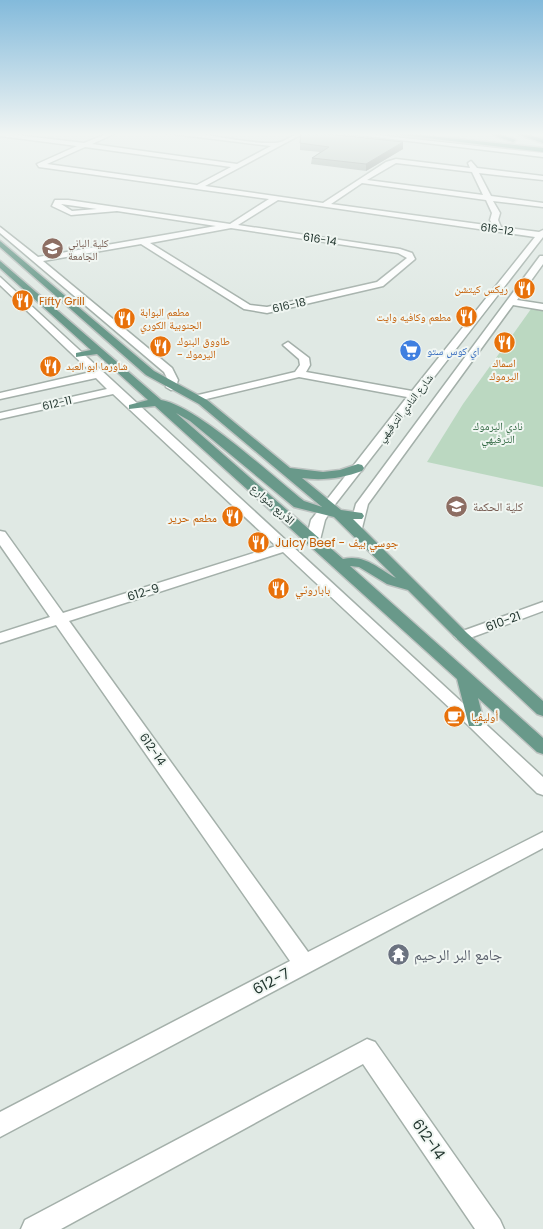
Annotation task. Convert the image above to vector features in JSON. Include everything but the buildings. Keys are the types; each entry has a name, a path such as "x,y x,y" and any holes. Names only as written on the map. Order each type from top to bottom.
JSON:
{"main road":[{"path":"0,243 150,373 171,386 198,398 287,470 311,491 325,509"},
{"name":"الأربع شوارع","path":"0,264 313,540 339,566 543,748"},
{"path":"80,355 98,351"},
{"path":"133,407 155,401 194,419 290,498 340,515 357,516"},
{"path":"287,470 307,475 329,475 358,468"},
{"path":"290,498 304,497 311,491"},
{"path":"340,515 462,636 543,710"},
{"path":"339,566 350,561 361,562 386,578 413,586"},
{"path":"465,679 475,722"}],"street":[{"name":"616-12","path":"213,190 542,234"},
{"path":"323,206 346,190"},
{"path":"430,190 543,205"},
{"path":"484,190 496,213 494,220 498,229"},
{"path":"36,260 231,226 275,199"},
{"path":"58,202 68,202 120,209 71,213 55,204 58,202"},
{"name":"616-14","path":"120,209 400,251 409,255"},
{"path":"0,229 168,370 173,380 171,386"},
{"name":"شارع النادي الترفيهي","path":"313,540 318,520 325,509 542,234"},
{"name":"616-18","path":"142,241 248,307 256,310 267,310 380,284 411,259 409,255"},
{"name":"شارع النادي الترفيهي","path":"356,529 357,516 362,504 520,299 542,261"},
{"path":"0,280 133,407 475,722 543,788"},
{"path":"520,299 543,299"},
{"path":"520,299 543,306"},
{"path":"288,345 304,358 304,365 299,374"},
{"name":"612-11","path":"0,396 98,374"},
{"path":"198,398 299,374 414,396"},
{"name":"612-11","path":"0,416 115,390"},
{"name":"612-14","path":"0,535 304,964"},
{"name":"612-9","path":"0,638 286,547"},
{"name":"610-21","path":"462,636 543,606"},
{"name":"612-7","path":"0,1125 543,840"},
{"name":"612-14","path":"34,1229 367,1050 491,1229"}],"green space":[{"name":"نادي اليرموك الترفيهي","path":"531,309 543,311 543,487 427,462 463,404"}],"place":[{"name":"كلية الباني الجامعة","path":"52,249"},
{"name":"ريكس كيتشن","path":"524,289"},
{"name":"Fifty Grill","path":"23,301"},
{"name":"مطعم وكافيه وايت","path":"467,317"},
{"name":"مطعم البوابة الجنوبية الكوري","path":"124,318"},
{"name":"اسماك اليرموك","path":"504,342"},
{"name":"طاووق البنوك - اليرموك","path":"161,347"},
{"name":"اي كوس ستو","path":"411,351"},
{"name":"شاورما ابو العبد","path":"50,366"},
{"name":"كلية الحكمة","path":"457,506"},
{"name":"مطعم حرير","path":"233,517"},
{"name":"Juicy Beef - جوسي بيف","path":"259,542"},
{"name":"باباروتي","path":"279,589"},
{"name":"أوليفيا","path":"455,716"},
{"name":"جامع البر الرحيم","path":"398,954"}]}
